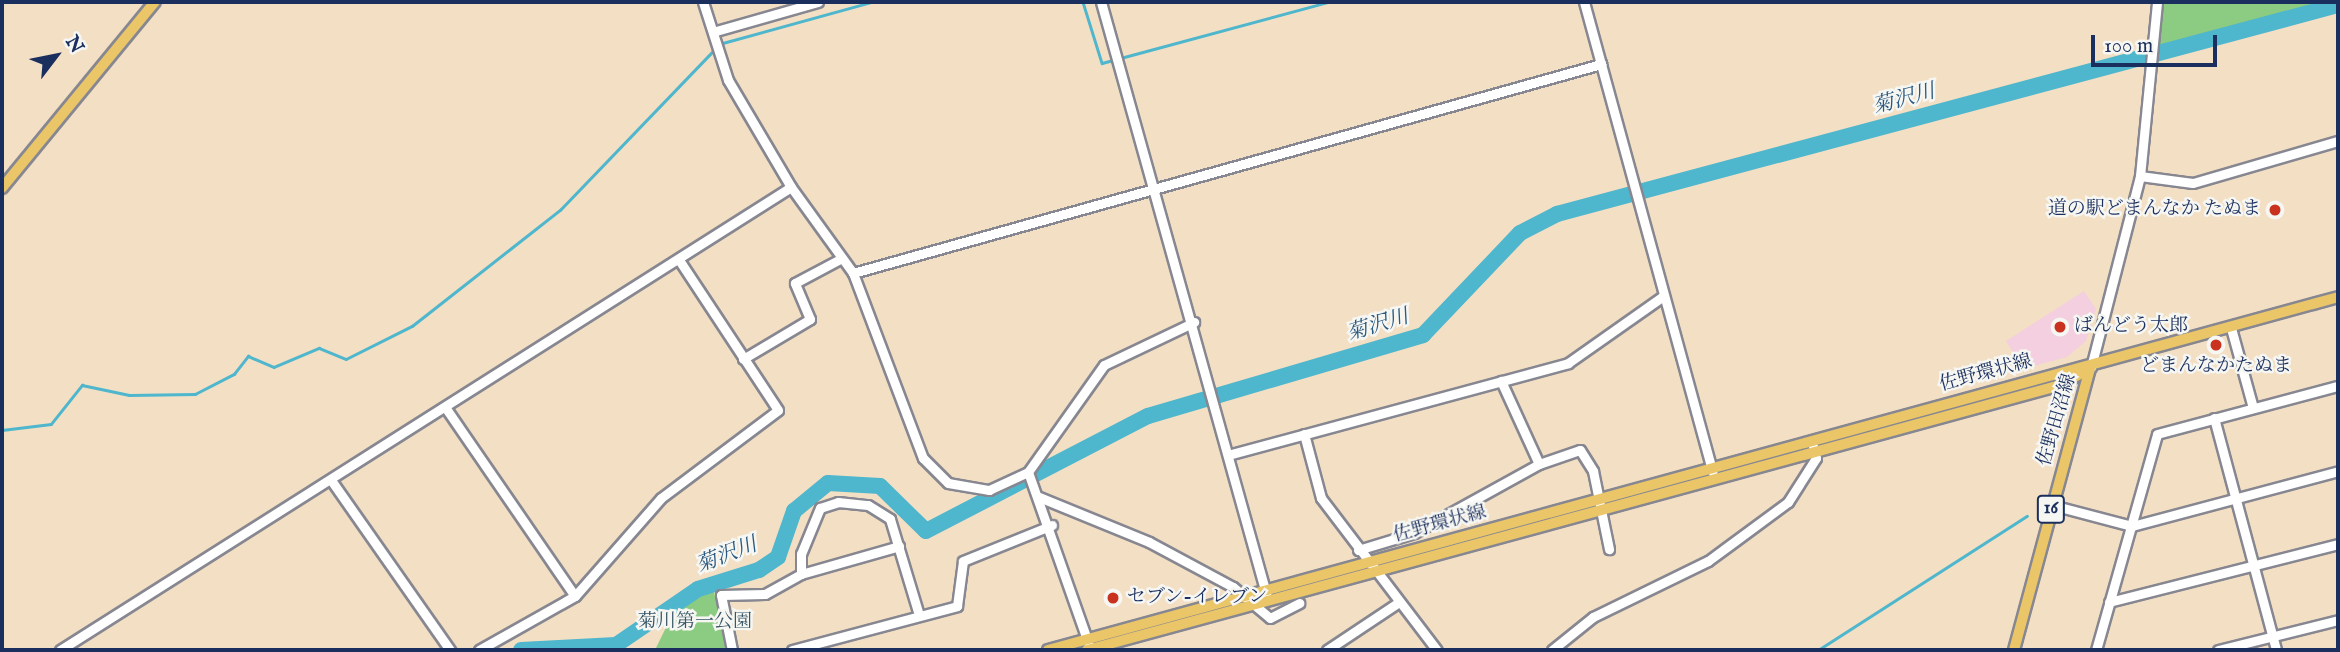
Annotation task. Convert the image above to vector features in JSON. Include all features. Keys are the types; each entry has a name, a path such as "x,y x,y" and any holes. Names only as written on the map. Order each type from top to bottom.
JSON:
{"main road":[{"path":"2,188 153,2"},
{"name":"佐野田沼線","path":"2014,650 2090,368 2338,297"},
{"name":"佐野環状線","path":"1089,647 1241,597 1267,595 1813,446 2061,384 2090,368"},
{"name":"佐野環状線","path":"1048,650 1089,647 1251,606 1267,595"}],"street":[{"path":"703,2 716,32 729,80 791,187 853,274 932,471 974,490 1003,486 1028,472 1104,365 1194,321"},
{"path":"716,32 818,2"},
{"path":"1101,2 1194,321 1267,595"},
{"path":"1584,2 1662,298 1713,473"},
{"path":"2090,368 2140,176 2157,2"},
{"path":"853,274 1601,64"},
{"path":"2140,176 2193,183 2338,141"},
{"path":"60,650 791,187"},
{"path":"743,359 810,319 795,283 842,258"},
{"path":"479,650 575,596 661,498 778,410 679,260"},
{"path":"1228,455 1568,363 1662,298"},
{"path":"2231,328 2253,408"},
{"path":"1501,382 1539,464"},
{"path":"2096,650 2157,434 2338,386"},
{"path":"445,407 575,596"},
{"path":"2214,418 2276,650"},
{"path":"1304,435 1321,498 1396,604 1437,650"},
{"path":"1552,650 1593,617 1708,561 1780,509 1799,488 1813,446"},
{"path":"1358,550 1414,533 1539,464 1580,450 1609,549"},
{"path":"2052,505 2132,526 2338,471"},
{"path":"1028,472 1052,526 1089,647"},
{"path":"331,480 450,650"},
{"path":"1039,497 1121,527 1241,597 1275,620 1299,603"},
{"path":"801,574 801,554 820,508 838,502 886,514 899,547 919,615"},
{"path":"792,650 961,604 963,561 1052,526"},
{"path":"2109,602 2338,544"},
{"path":"732,650 721,595 765,594 801,574 899,547"},
{"path":"1327,650 1396,604"},
{"path":"2218,650 2338,620"}],"shaded area":[{"path":"2084,291 2096,309 2086,341 2067,357 2023,369 2006,341"}],"green space":[{"path":"2157,2 2338,2 2338,5 2154,47"},
{"name":"菊川第一公園","path":"713,587 727,650 655,650 677,605"}],"waterway":[{"path":"719,44 871,2"},
{"path":"1083,2 1102,63 1328,2"},
{"name":"菊沢川","path":"521,650 616,645 698,589 759,570 778,557 794,511 828,483 880,486 926,531 1148,416 1423,335 1520,233 1557,214 2338,5"},
{"path":"2,430 51,424 82,385 129,395 195,394 234,374 248,356 274,367 319,348 346,359 412,326 560,210 715,49"},
{"path":"1818,650 2027,516"}],"place":[{"name":"道の駅どまんなか たぬま","path":"2275,210"},
{"name":"ばんどう太郎","path":"2060,327"},
{"name":"どまんなかたぬま","path":"2216,345"},
{"name":"セブン-イレブン","path":"1113,598"}]}
